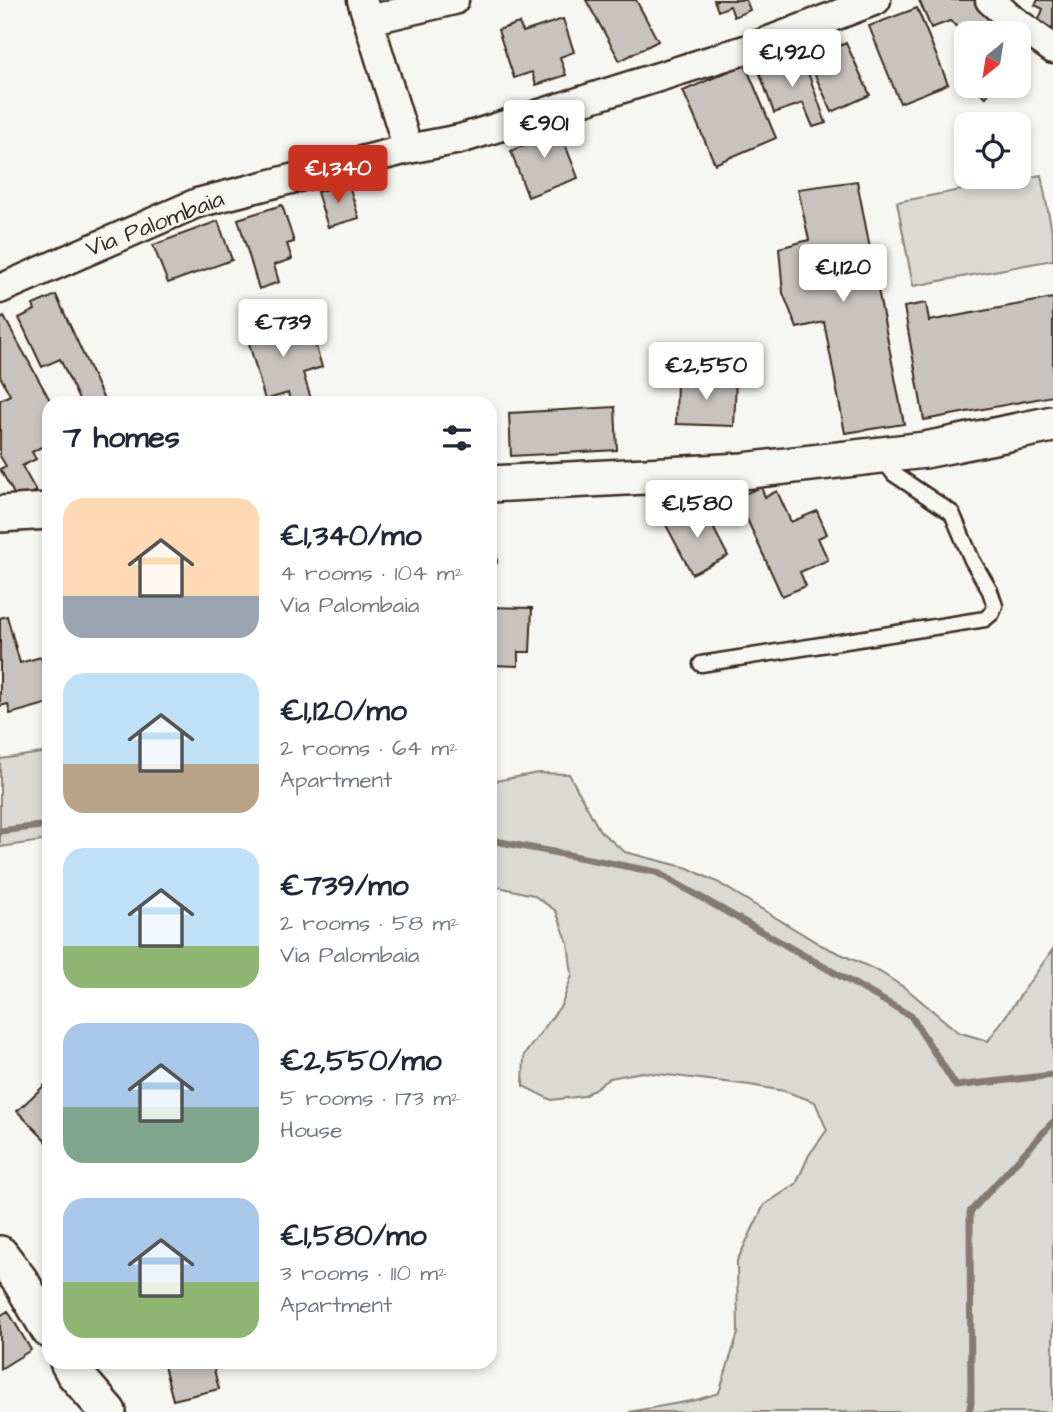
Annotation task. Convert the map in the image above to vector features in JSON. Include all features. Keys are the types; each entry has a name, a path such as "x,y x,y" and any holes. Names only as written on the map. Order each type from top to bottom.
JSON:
{"street":[{"path":"408,149 366,10 454,0"},
{"name":"Via Palombaia","path":"0,289 197,203 408,149 460,139 735,53 833,7 876,0"},
{"path":"990,0 1053,49"},
{"path":"497,484 743,471 925,450 1053,425"},
{"path":"0,514 42,511"},
{"path":"0,1254 21,1282 42,1318"},
{"path":"72,1369 99,1407"}],"lane":[{"path":"701,664 985,619 992,613 995,606 990,591 972,560 952,513 894,474 880,456"}],"shaded area":[{"path":"1041,175 1053,237 1053,260 913,286 897,202 966,189 1031,189 1031,177"},
{"path":"42,753 42,841 0,847 0,759"},
{"path":"538,773 569,774 600,831 625,852 688,868 717,882 821,945 880,972 908,990 958,1032 988,1041 1053,949 1053,1412 629,1412 719,1393 738,1333 737,1261 764,1205 796,1184 809,1155 827,1130 815,1102 784,1091 750,1085 642,1072 610,1078 584,1096 551,1100 523,1086 524,1055 562,1004 572,975 568,943 556,911 533,895 497,887 497,781"}],"building":[{"path":"586,0 636,0 658,41 620,61"},
{"path":"714,0 746,0 750,10 734,17 730,6 718,11"},
{"path":"919,0 982,0 1001,21 954,21 954,24 950,21 931,28"},
{"path":"1038,0 1053,0 1053,42 1035,29 1043,9 1035,5"},
{"path":"917,8 948,84 900,103 869,26"},
{"path":"563,19 574,52 560,57 566,75 536,85 532,72 514,78 498,30 519,23 523,32"},
{"path":"846,43 870,95 832,112 808,60"},
{"path":"802,56 826,123 813,127 803,103 774,113 759,71"},
{"path":"745,64 776,138 715,164 683,91"},
{"path":"556,121 578,178 528,197 511,151 527,144 524,134"},
{"path":"857,181 904,424 845,433 824,322 797,328 783,293 779,248 809,240 798,189"},
{"path":"348,182 359,218 328,227 317,192"},
{"path":"282,205 294,242 287,244 292,259 274,265 279,282 259,289 238,219"},
{"path":"218,221 232,260 168,283 153,245"},
{"path":"56,295 102,396 77,396 60,359 42,367 19,318 35,310 33,305"},
{"path":"1053,298 1053,396 924,420 904,307 926,303 929,321"},
{"path":"4,317 48,396 42,396 42,447 32,452 36,459 22,466 36,491 18,501 0,469 6,466 0,456 0,400 10,395 0,376 0,320"},
{"path":"286,317 291,333 310,327 322,367 303,373 310,396 289,396 288,393 264,396 245,329"},
{"path":"677,378 736,380 734,426 676,424"},
{"path":"615,407 617,450 511,456 509,413"},
{"path":"761,487 765,497 777,491 791,522 817,511 827,534 818,538 828,560 800,572 806,586 782,596 737,497"},
{"path":"702,506 728,556 692,574 666,525"},
{"path":"497,607 532,608 530,652 518,652 518,666 497,665"},
{"path":"7,616 20,663 41,657 42,705 10,714 8,704 0,706 0,618"},
{"path":"42,1088 42,1137 17,1111"},
{"path":"8,1311 31,1350 0,1369 0,1316"},
{"path":"165,1369 214,1369 219,1389 173,1400"}],"waterway":[{"path":"0,831 42,826"},
{"path":"497,841 656,872 911,1016 956,1086 1053,1075"},
{"path":"969,1412 970,1212 1053,1122"}]}
